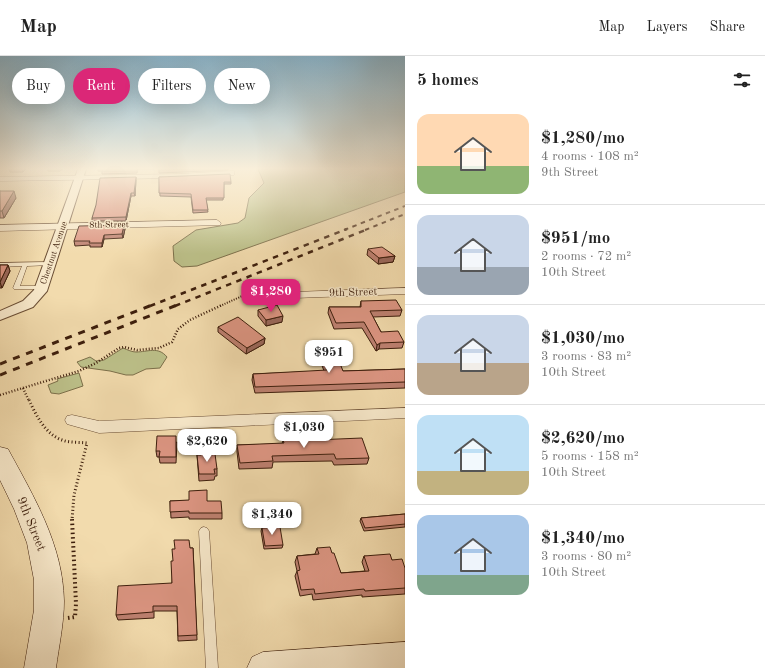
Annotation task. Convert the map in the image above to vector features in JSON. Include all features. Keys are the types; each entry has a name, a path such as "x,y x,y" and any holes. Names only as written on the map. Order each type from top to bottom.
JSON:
{"main road":[{"name":"9th Street","path":"0,456 32,520 41,542 46,564 49,603 40,668"},
{"path":"263,668 405,658"}],"street":[{"name":"Chestnut Avenue","path":"0,316 28,304 38,296 72,198"},
{"name":"8th Street","path":"0,228 217,223"},
{"name":"9th Street","path":"277,293 294,295 405,291"},
{"path":"72,420 99,427 405,413"}],"lane":[{"path":"0,265 50,264"},
{"path":"25,265 16,288 42,287"},
{"path":"204,531 212,668"}],"path":[{"path":"0,395 79,371 96,363 119,348 124,347 137,350 159,348 172,342 178,329 190,320 205,312 260,288 266,287 277,293"},
{"path":"24,388 36,414 51,434 62,440 87,443 72,511 77,598 75,618 63,619"}],"green space":[{"path":"249,198 389,198 197,266 182,267 174,261 173,246 196,230 238,223 245,218"},
{"path":"123,348 134,352 153,350 164,354 167,357 160,368 146,369 133,375 81,367 77,362 90,357 96,361 104,360"},
{"path":"79,373 83,386 59,394 51,393 48,385 58,381 57,379"}],"building":[{"path":"0,198 10,198 2,211 0,211"},
{"path":"97,198 130,198 126,217 92,218"},
{"path":"191,198 224,198 206,198 208,210 193,210"},
{"path":"124,225 122,234 104,235 102,243 74,241 79,226"},
{"path":"382,247 395,256 379,258 368,249"},
{"path":"0,265 8,265 0,282"},
{"path":"396,300 402,310 370,311 381,332 398,331 404,342 380,343 377,345 364,322 336,323 329,307 361,307 361,301"},
{"path":"277,305 283,316 266,320 258,310"},
{"path":"238,317 265,338 247,348 218,327"},
{"path":"317,343 332,343 343,371 405,369 405,382 255,387 253,374 327,370"},
{"path":"157,436 176,436 176,457 159,457 160,451 156,451"},
{"path":"362,438 369,458 336,459 334,454 272,456 273,461 240,463 237,445 284,443 283,440"},
{"path":"201,450 211,450 211,455 215,454 217,469 214,469 215,474 199,474 197,455 201,455"},
{"path":"207,490 207,501 221,501 222,513 189,513 189,511 170,512 170,501 189,500 189,491"},
{"path":"405,514 405,524 365,528 361,518"},
{"path":"280,527 283,545 265,546 262,528"},
{"path":"174,540 189,540 190,548 193,548 197,635 178,636 177,606 153,606 153,612 116,615 118,586 172,583 171,561 173,561 172,549 175,549"},
{"path":"330,547 332,553 334,553 341,573 369,571 364,556 390,554 392,560 402,559 405,568 405,588 365,591 364,589 315,594 314,589 301,590 297,571 300,570 297,556 319,554 317,548"}],"railway":[{"path":"344,230 405,206"},
{"path":"365,230 405,214"},
{"path":"150,306 347,229"},
{"path":"175,306 368,229"},
{"path":"0,364 152,305"},
{"path":"0,375 177,305"}]}
